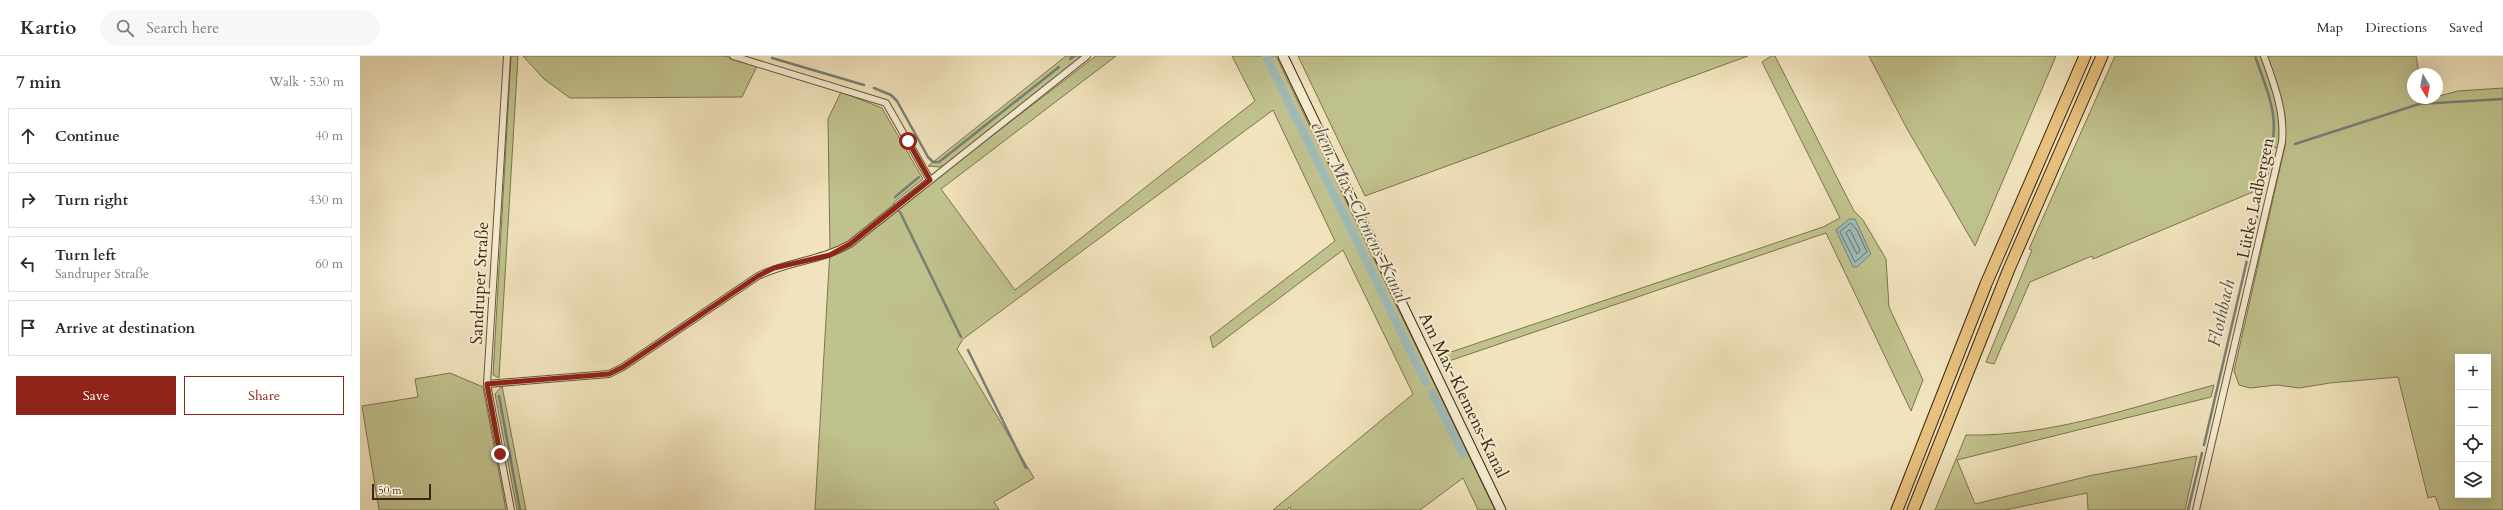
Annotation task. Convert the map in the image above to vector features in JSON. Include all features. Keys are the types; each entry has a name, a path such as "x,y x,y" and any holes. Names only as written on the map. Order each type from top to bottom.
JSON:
{"highway":[{"path":"1897,510 1986,284 2086,56"},
{"path":"1913,510 2008,269 2102,56"}],"main road":[{"name":"Am Max-Klemens-Kanal","path":"1283,56 1501,510"}],"street":[{"name":"Sandruper Straße","path":"507,56 487,384 511,510"},
{"path":"733,56 886,103 930,180"},
{"path":"487,384 609,374 758,276 774,268 830,255 850,244 1087,56"},
{"name":"Lütke Ladbergen","path":"2196,510 2282,142 2282,112 2264,56"}],"green space":[{"path":"511,56 518,56 499,378 493,375"},
{"path":"523,56 725,56 757,66 742,97 570,98 544,79"},
{"path":"1066,56 1082,56 946,164 940,167 928,166"},
{"path":"1096,56 1116,56 941,189 1015,290 1255,101 1232,56 1276,56 1495,510 1478,510 1463,478 1420,510 1291,510 1290,507 1287,510 1273,510 1413,394 1343,250 1213,348 1210,337 1335,241 1273,110 963,339 957,349 1034,478 994,502 999,510 815,510 830,250 828,119 841,92 882,108 923,179 893,203 898,212 901,206"},
{"path":"1298,56 1748,56 1365,196"},
{"path":"1771,56 1775,56 1854,211 1863,220 1886,259 1889,307 1923,380 1911,411 1826,233 1446,362 1442,355 1823,227 1840,218 1762,62"},
{"path":"1869,56 2056,56 1975,246 1906,127"},
{"path":"2115,56 2261,56 2275,96 2281,121 2279,150 2270,144 2260,189 2093,259 2092,256 2030,282 1994,364 1986,362 2032,250 2029,249"},
{"path":"2267,56 2416,56 2418,68 2407,68 2407,104 2443,104 2443,95 2458,91 2503,88 2503,510 2440,510 2435,496 2428,498 2398,377 2330,383 2299,388 2277,385 2250,388 2239,385 2234,371 2285,146 2285,115"},
{"path":"450,373 483,387 506,510 379,510 362,406 418,397 415,379"},
{"path":"2214,385 2211,397 1957,460 1975,504 2093,475 2197,456 2185,510 2088,510 2087,493 2005,510 1935,510 1966,435 2029,431 2060,426 2122,411"},
{"path":"502,386 526,510 517,510 495,394"}],"water":[{"path":"1849,219 1855,219 1871,254 1857,267 1853,267 1836,230"}],"waterway":[{"path":"1070,59 1074,56"},
{"name":"ehem. Max-Clemens-Kanal","path":"1266,56 1426,383"},
{"name":"Flothbach","path":"2255,56 2271,102 2273,115 2273,141 2267,176"},
{"path":"772,58 864,85"},
{"path":"874,88 891,95 897,101 928,157 933,162 939,162 1059,67"},
{"path":"2295,144 2419,104 2503,99"},
{"path":"895,197 919,177"},
{"name":"Flothbach","path":"2204,445 2264,187"},
{"path":"900,212 961,337"},
{"path":"968,350 1026,468"},
{"name":"ehem. Max-Clemens-Kanal","path":"1432,393 1463,454"},
{"path":"499,396 520,510"},
{"name":"Flothbach","path":"2188,510 2202,453"}],"route":[{"path":"500,454 487,384 609,374 623,367 758,276 774,268 830,255 850,244 930,180 908,141"}]}
